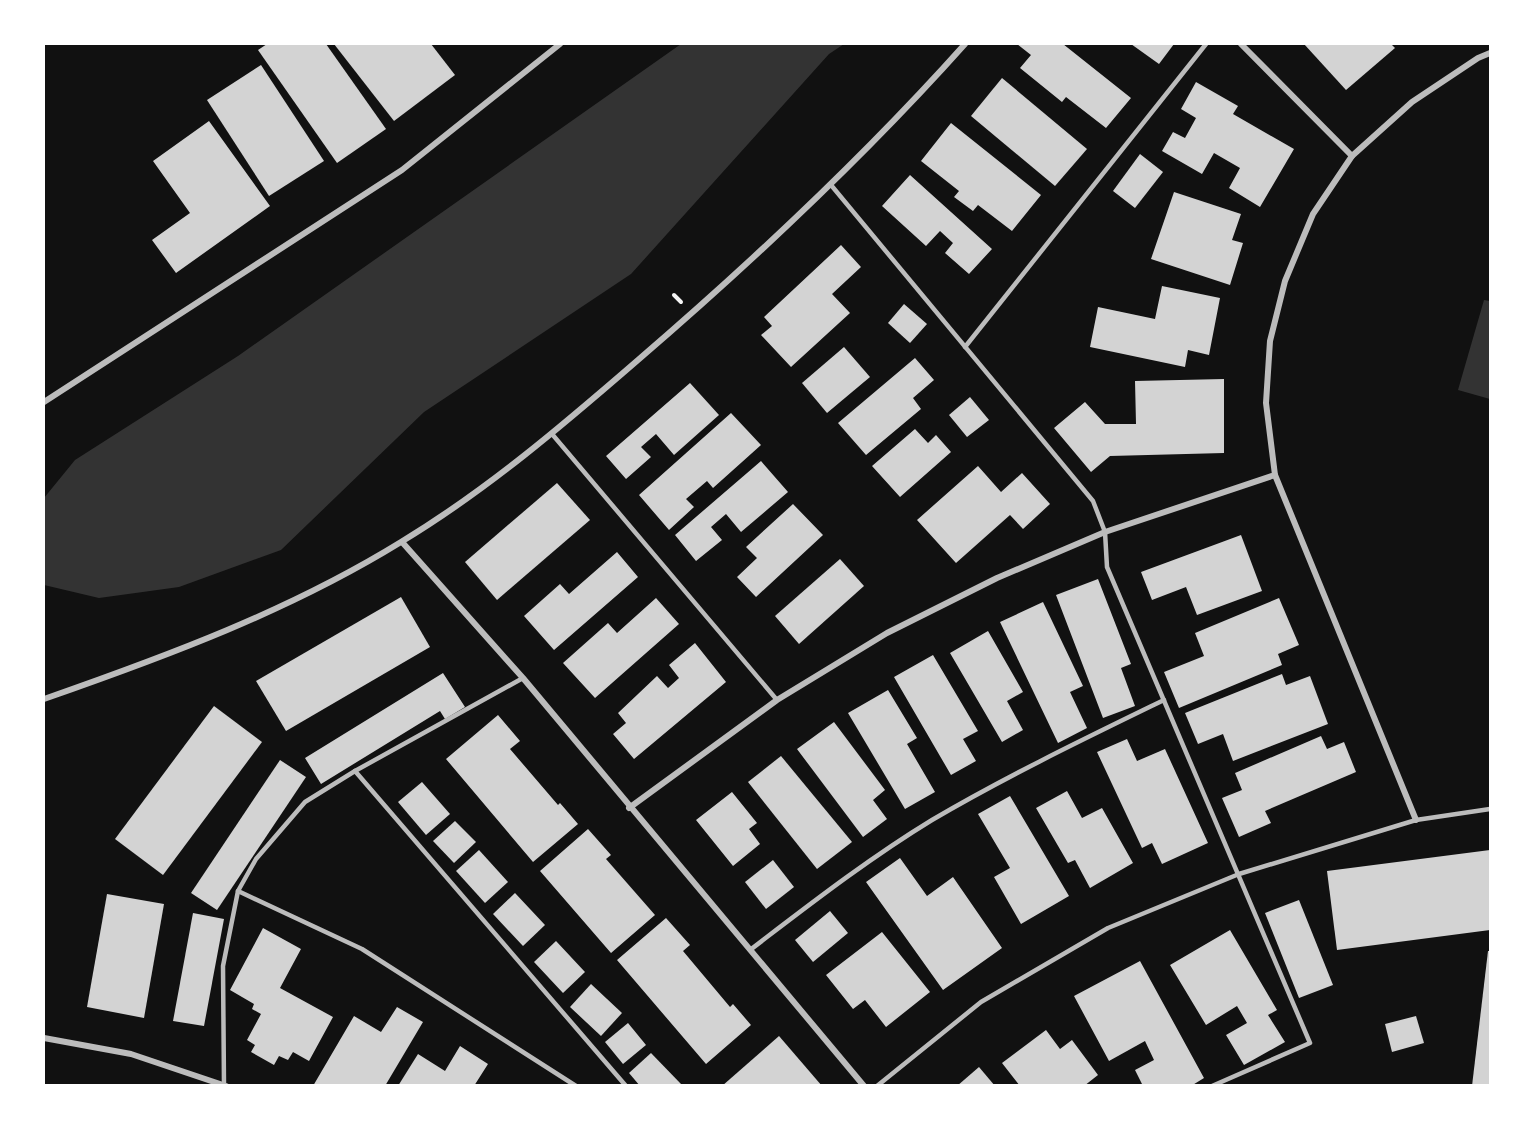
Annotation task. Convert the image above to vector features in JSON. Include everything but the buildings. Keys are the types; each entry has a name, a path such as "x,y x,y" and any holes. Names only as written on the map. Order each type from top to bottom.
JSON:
{"street":[{"path":"44,402 402,170 560,44"},
{"path":"44,699 179,652 286,605 402,542 486,486 552,434 692,314 831,185 901,115 965,44"},
{"path":"1240,44 1352,156"},
{"path":"1416,820 1275,475 1266,403 1270,341 1285,281 1313,214 1352,156 1412,102 1478,58 1491,52"},
{"path":"629,808 777,700 886,633 997,578 1104,532 1275,475"},
{"path":"402,542 523,678 629,808 864,1086"},
{"path":"44,1038 131,1054 225,1085"}],"lane":[{"path":"966,347 1206,44"},
{"path":"831,185 1093,501 1104,532 1107,567 1310,1043 1212,1086"},
{"path":"552,434 777,700"},
{"path":"225,1085 223,966 238,891 256,859 305,802 355,771 523,678"},
{"path":"750,950 860,867 932,820 1038,762 1164,700"},
{"path":"355,771 626,1086"},
{"path":"877,1086 981,1002 1098,933 1239,874 1416,820 1491,809"},
{"path":"238,891 363,949 576,1086"}],"shaded area":[{"path":"681,44 844,44 829,54 631,274 424,412 281,550 179,587 99,598 44,585 44,498 75,460 238,356"},
{"path":"1484,300 1490,301 1490,399 1458,390"}]}
